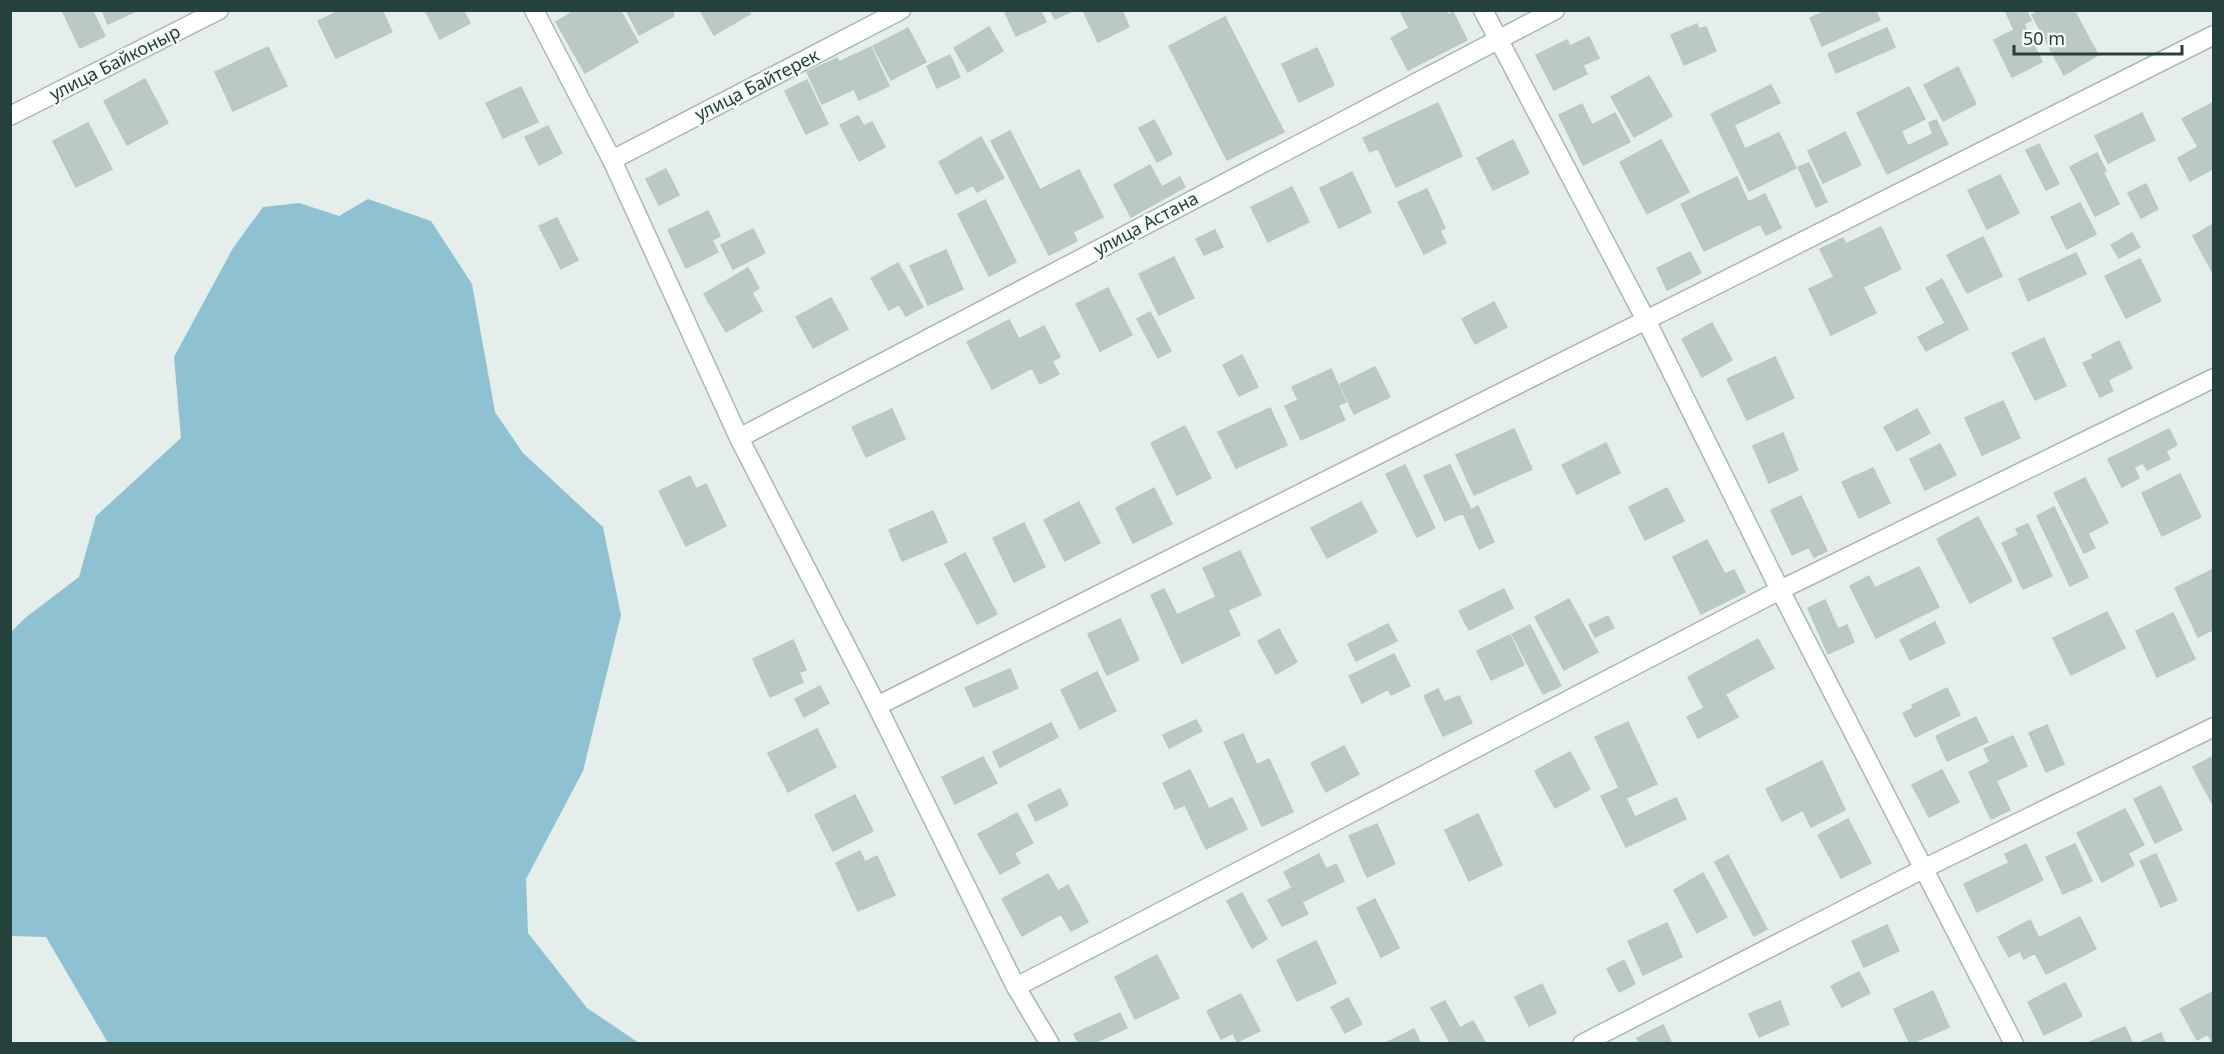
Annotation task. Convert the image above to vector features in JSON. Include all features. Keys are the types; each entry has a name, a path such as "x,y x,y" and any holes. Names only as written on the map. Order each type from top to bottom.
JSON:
{"street":[{"name":"улица Байконыр","path":"10,116 219,10"},
{"path":"534,10 612,160 739,438 877,706 1016,987 1050,1044"},
{"name":"улица Байтерек","path":"612,160 901,10"},
{"path":"1483,10 1646,320 1780,590 2014,1044"},
{"name":"улица Астана","path":"739,438 1555,10"},
{"path":"877,706 2214,35"},
{"path":"1016,987 1780,590 2214,378"},
{"path":"1582,1044 1924,868 2214,727"}],"water":[{"path":"368,199 431,221 472,284 495,412 523,453 603,527 621,615 583,771 526,879 528,933 587,1008 639,1043 108,1043 46,937 11,936 11,632 25,618 79,577 96,516 181,438 174,357 233,248 263,207 299,203 339,216"}],"building":[{"path":"62,10 92,10 105,36 80,48"},
{"path":"102,10 138,10 108,24"},
{"path":"341,10 382,10 392,32 336,58 318,21"},
{"path":"425,10 463,10 470,23 440,39"},
{"path":"576,10 620,10 638,42 585,73 556,22"},
{"path":"626,10 672,10 674,16 639,35"},
{"path":"700,10 747,10 750,14 714,35"},
{"path":"1004,10 1040,10 1046,22 1016,36"},
{"path":"1050,10 1071,10 1072,11 1055,19"},
{"path":"1083,10 1122,10 1129,27 1098,42"},
{"path":"1400,10 1446,10 1448,15 1453,12 1467,40 1408,70 1391,38 1409,28"},
{"path":"1828,10 1875,10 1880,20 1822,46 1810,18"},
{"path":"2005,10 2026,10 2031,20 2024,24 2042,62 2012,77 1994,40 2014,30"},
{"path":"2041,10 2074,10 2098,55 2064,75 2032,15"},
{"path":"1225,17 1284,132 1227,160 1169,46"},
{"path":"1697,24 1699,29 1706,27 1716,51 1684,65 1671,35"},
{"path":"989,27 1003,51 968,72 954,48"},
{"path":"908,28 926,62 891,80 873,46"},
{"path":"1887,28 1895,47 1836,73 1828,54"},
{"path":"1589,37 1599,58 1583,65 1587,74 1554,90 1536,55 1567,40 1570,46"},
{"path":"268,47 287,86 233,111 215,72"},
{"path":"871,47 889,86 859,100 854,89 822,104 807,72 837,58 839,62"},
{"path":"1317,48 1334,85 1299,102 1282,64"},
{"path":"950,55 960,77 937,88 927,66"},
{"path":"1958,67 1976,104 1943,121 1924,85"},
{"path":"1649,76 1672,116 1634,137 1611,97"},
{"path":"145,79 168,123 127,145 104,101"},
{"path":"807,80 828,124 806,134 785,91"},
{"path":"1771,85 1780,103 1734,125 1745,149 1779,133 1796,168 1749,191 1711,114"},
{"path":"521,87 538,122 503,138 486,103"},
{"path":"1909,87 1925,119 1901,131 1908,146 1933,134 1929,123 1936,120 1948,144 1887,174 1857,113"},
{"path":"2214,102 2214,168 2190,181 2178,158 2198,147 2182,119"},
{"path":"1438,103 1462,156 1396,187 1378,148 1370,152 1363,138"},
{"path":"1582,104 1592,125 1615,113 1630,142 1583,165 1559,115"},
{"path":"2142,113 2155,140 2108,163 2095,136"},
{"path":"858,116 864,126 872,122 885,147 859,161 840,125"},
{"path":"1154,120 1172,154 1157,162 1139,128"},
{"path":"88,123 112,169 76,187 53,141"},
{"path":"548,126 562,153 539,165 525,137"},
{"path":"1010,131 1040,190 1079,170 1103,217 1073,232 1077,241 1049,255 991,141"},
{"path":"1845,132 1861,165 1823,183 1808,151"},
{"path":"981,137 1004,178 977,192 973,185 956,194 939,162"},
{"path":"1513,140 1529,173 1493,190 1477,158"},
{"path":"1661,140 1689,192 1647,214 1620,162"},
{"path":"2039,144 2059,184 2046,190 2026,150"},
{"path":"2097,153 2106,171 2103,172 2119,204 2095,216 2070,167"},
{"path":"1809,163 1827,202 1816,207 1798,167"},
{"path":"1150,165 1162,187 1180,177 1185,187 1131,217 1114,185"},
{"path":"666,169 679,195 659,205 646,179"},
{"path":"1352,172 1371,212 1339,228 1320,188"},
{"path":"2000,175 2019,213 1987,229 1968,190"},
{"path":"1737,177 1748,202 1765,194 1781,228 1766,235 1760,224 1704,251 1681,204"},
{"path":"2146,184 2158,209 2141,218 2128,193"},
{"path":"1292,187 1309,222 1268,242 1251,207"},
{"path":"1427,189 1445,228 1440,231 1446,243 1424,254 1398,202"},
{"path":"985,200 1016,262 989,276 958,214"},
{"path":"2080,203 2096,234 2067,249 2051,217"},
{"path":"708,211 720,236 712,240 718,252 686,268 668,230"},
{"path":"557,218 578,260 561,269 539,226"},
{"path":"2212,225 2214,228 2214,275 2193,236"},
{"path":"1881,227 1901,269 1863,287 1876,313 1831,335 1809,289 1834,277 1820,249 1843,238 1846,244"},
{"path":"753,229 765,253 733,269 721,245"},
{"path":"1215,230 1223,247 1204,255 1196,239"},
{"path":"2132,233 2140,247 2119,258 2111,245"},
{"path":"1983,237 2002,276 1967,293 1947,255"},
{"path":"946,250 963,289 928,305 910,266"},
{"path":"1690,252 1701,273 1667,290 1657,268"},
{"path":"2076,253 2086,274 2028,301 2019,279"},
{"path":"1174,257 1194,298 1159,315 1139,274"},
{"path":"2140,259 2161,301 2126,318 2105,276"},
{"path":"898,263 923,307 906,316 899,304 889,310 871,278"},
{"path":"748,268 759,288 752,293 762,311 726,332 704,294"},
{"path":"1942,279 1968,329 1926,351 1918,337 1945,323 1926,288"},
{"path":"1108,288 1132,335 1100,351 1076,304"},
{"path":"831,298 848,329 813,348 796,317"},
{"path":"1494,302 1507,327 1475,344 1462,319"},
{"path":"1150,312 1171,351 1158,358 1137,319"},
{"path":"1009,320 1019,339 1044,326 1060,357 1052,361 1059,374 1040,384 1032,368 992,389 967,342"},
{"path":"1712,323 1732,360 1702,377 1682,339"},
{"path":"2044,338 2066,386 2035,400 2012,353"},
{"path":"2119,341 2132,368 2108,380 2113,391 2100,397 2083,363 2093,359 2092,355"},
{"path":"1242,355 1258,387 1239,396 1223,365"},
{"path":"1775,357 1794,398 1747,420 1727,379"},
{"path":"1375,367 1390,397 1354,414 1340,384"},
{"path":"1331,369 1346,402 1338,405 1345,420 1301,440 1285,406 1298,400 1292,387"},
{"path":"2003,401 2020,438 1982,455 1965,418"},
{"path":"1270,408 1287,445 1236,468 1218,432"},
{"path":"892,409 905,439 866,457 852,427"},
{"path":"1917,409 1930,433 1897,451 1884,427"},
{"path":"1185,426 1211,478 1177,495 1151,443"},
{"path":"1514,429 1532,469 1474,495 1456,455"},
{"path":"2169,429 2177,445 2166,451 2170,459 2147,470 2143,463 2134,467 2139,478 2122,487 2108,459"},
{"path":"1783,433 1798,470 1769,483 1753,446"},
{"path":"1606,443 1620,473 1577,494 1562,465"},
{"path":"1940,444 1956,475 1925,490 1910,459"},
{"path":"1405,465 1435,528 1417,537 1386,474"},
{"path":"1450,465 1471,510 1478,506 1494,542 1479,549 1463,513 1445,521 1424,476"},
{"path":"1873,468 1890,503 1859,518 1842,482"},
{"path":"2180,474 2201,517 2162,536 2142,493"},
{"path":"690,476 696,489 706,484 726,526 686,546 659,491"},
{"path":"2085,478 2108,523 2088,533 2095,548 2084,553 2054,493"},
{"path":"1154,488 1172,524 1133,543 1116,508"},
{"path":"1667,488 1684,521 1645,540 1629,507"},
{"path":"1801,496 1827,551 1814,557 1809,547 1792,555 1771,510"},
{"path":"1079,502 1100,543 1065,561 1044,520"},
{"path":"1361,502 1377,532 1327,558 1311,528"},
{"path":"2054,507 2088,577 2070,586 2037,516"},
{"path":"933,511 947,542 902,561 889,530"},
{"path":"1978,517 2012,581 1970,603 1937,539"},
{"path":"1024,523 1045,567 1014,582 993,538"},
{"path":"2028,524 2052,576 2023,589 2002,543 2019,535 2016,529"},
{"path":"1707,540 1725,574 1734,570 1745,592 1701,614 1673,557"},
{"path":"1240,551 1261,595 1228,610 1240,635 1182,663 1151,595 1164,589 1177,615 1216,597 1203,568"},
{"path":"965,553 997,614 977,624 945,564"},
{"path":"1919,567 1939,607 1876,638 1850,586 1869,576 1875,588"},
{"path":"2214,569 2214,629 2198,637 2175,588"},
{"path":"1504,589 1513,608 1469,630 1459,611"},
{"path":"1569,599 1598,652 1564,670 1535,617"},
{"path":"1825,600 1838,629 1847,625 1854,642 1828,654 1808,608"},
{"path":"2107,612 2125,648 2071,675 2053,638"},
{"path":"2173,613 2195,659 2157,677 2136,631"},
{"path":"1608,616 1614,628 1595,637 1589,625"},
{"path":"1120,619 1139,660 1107,675 1088,634"},
{"path":"1935,622 1945,643 1910,660 1900,640"},
{"path":"1388,624 1397,641 1356,661 1348,644"},
{"path":"1530,625 1561,686 1543,694 1512,634"},
{"path":"1279,629 1297,662 1276,674 1258,641"},
{"path":"1510,635 1524,665 1491,680 1477,651"},
{"path":"1758,639 1774,668 1725,694 1738,717 1698,738 1687,717 1704,708 1688,677"},
{"path":"793,640 806,670 799,672 803,682 770,697 753,659"},
{"path":"1394,654 1410,686 1391,695 1388,689 1362,703 1349,676"},
{"path":"1010,669 1018,688 974,707 965,688"},
{"path":"1097,672 1116,711 1080,729 1061,690"},
{"path":"820,686 829,703 804,717 795,699"},
{"path":"1947,688 1960,715 1915,737 1903,713 1914,708 1912,705"},
{"path":"1438,689 1444,702 1459,696 1472,723 1443,736 1424,696"},
{"path":"1976,717 1988,742 1947,761 1936,736"},
{"path":"1196,720 1202,731 1169,748 1163,735"},
{"path":"1628,722 1657,784 1626,798 1635,817 1676,798 1686,819 1626,847 1601,796 1619,788 1595,737"},
{"path":"1051,723 1058,737 1000,767 993,752"},
{"path":"2047,725 2064,764 2046,772 2029,733"},
{"path":"817,729 836,767 788,792 768,753"},
{"path":"1243,734 1257,765 1269,759 1293,812 1262,826 1224,742"},
{"path":"2013,736 2027,766 1996,781 2010,810 1991,819 1969,772 1990,762 1984,749"},
{"path":"1344,746 1359,774 1326,792 1311,763"},
{"path":"1570,752 1590,789 1555,808 1535,771"},
{"path":"2214,756 2214,807 2193,767"},
{"path":"983,757 997,783 955,804 942,777"},
{"path":"1822,761 1845,810 1811,827 1803,810 1782,821 1766,789"},
{"path":"1190,770 1209,809 1232,798 1247,829 1206,849 1185,805 1175,809 1163,783"},
{"path":"1942,770 1959,802 1929,817 1912,785"},
{"path":"2161,786 2182,830 2155,843 2134,799"},
{"path":"1060,789 1068,805 1036,821 1028,805"},
{"path":"855,795 873,831 833,851 815,815"},
{"path":"2125,809 2144,845 2128,853 2134,865 2102,882 2077,833"},
{"path":"1017,813 1033,843 1014,853 1020,863 1000,874 978,834"},
{"path":"1478,814 1502,865 1469,881 1445,830"},
{"path":"1848,819 1871,863 1841,878 1818,835"},
{"path":"1377,824 1395,864 1367,877 1349,836"},
{"path":"2026,844 2043,880 1977,912 1964,884 2009,863 2005,854"},
{"path":"2075,844 2092,881 2063,894 2046,857"},
{"path":"860,851 865,862 877,856 895,895 858,911 836,863"},
{"path":"1319,854 1326,869 1336,864 1344,881 1302,902 1308,914 1282,926 1268,900 1292,888 1284,872"},
{"path":"2156,854 2177,900 2161,907 2140,861"},
{"path":"1728,855 1767,929 1754,936 1715,862"},
{"path":"1703,873 1727,917 1697,933 1674,890"},
{"path":"1048,874 1058,891 1068,885 1088,922 1071,931 1061,914 1022,936 1002,899"},
{"path":"1242,893 1267,939 1252,948 1227,901"},
{"path":"1375,899 1399,948 1381,957 1357,908"},
{"path":"2080,917 2096,949 2046,974 2035,953 2024,959 2020,951 2009,957 1998,937 2030,920 2039,938"},
{"path":"1667,923 1682,957 1643,975 1628,941"},
{"path":"1887,925 1899,951 1864,967 1852,941"},
{"path":"1316,941 1336,983 1297,1001 1277,960"},
{"path":"1157,955 1179,998 1135,1019 1115,977"},
{"path":"1624,960 1635,984 1619,992 1607,969"},
{"path":"1859,972 1870,993 1842,1007 1831,986"},
{"path":"2065,983 2082,1016 2044,1035 2028,1002"},
{"path":"1542,984 1556,1013 1529,1026 1515,997"},
{"path":"1933,991 1949,1027 1910,1044 1894,1009"},
{"path":"2214,991 2213,1044 2208,1034 2197,1040 2180,1009"},
{"path":"1241,994 1260,1031 1237,1042 1233,1033 1221,1039 1207,1011"},
{"path":"1348,998 1362,1024 1345,1033 1331,1007"},
{"path":"1445,1001 1460,1028 1473,1021 1486,1044 1451,1044 1431,1008"},
{"path":"1780,1001 1789,1024 1759,1037 1749,1014"},
{"path":"1120,1013 1127,1028 1092,1044 1079,1044 1074,1034"},
{"path":"1663,1025 1672,1044 1640,1044 1637,1038"},
{"path":"2125,1027 2133,1044 2088,1043"},
{"path":"1414,1029 1421,1044 1384,1044"},
{"path":"2161,1033 2165,1044 2137,1044"}]}
